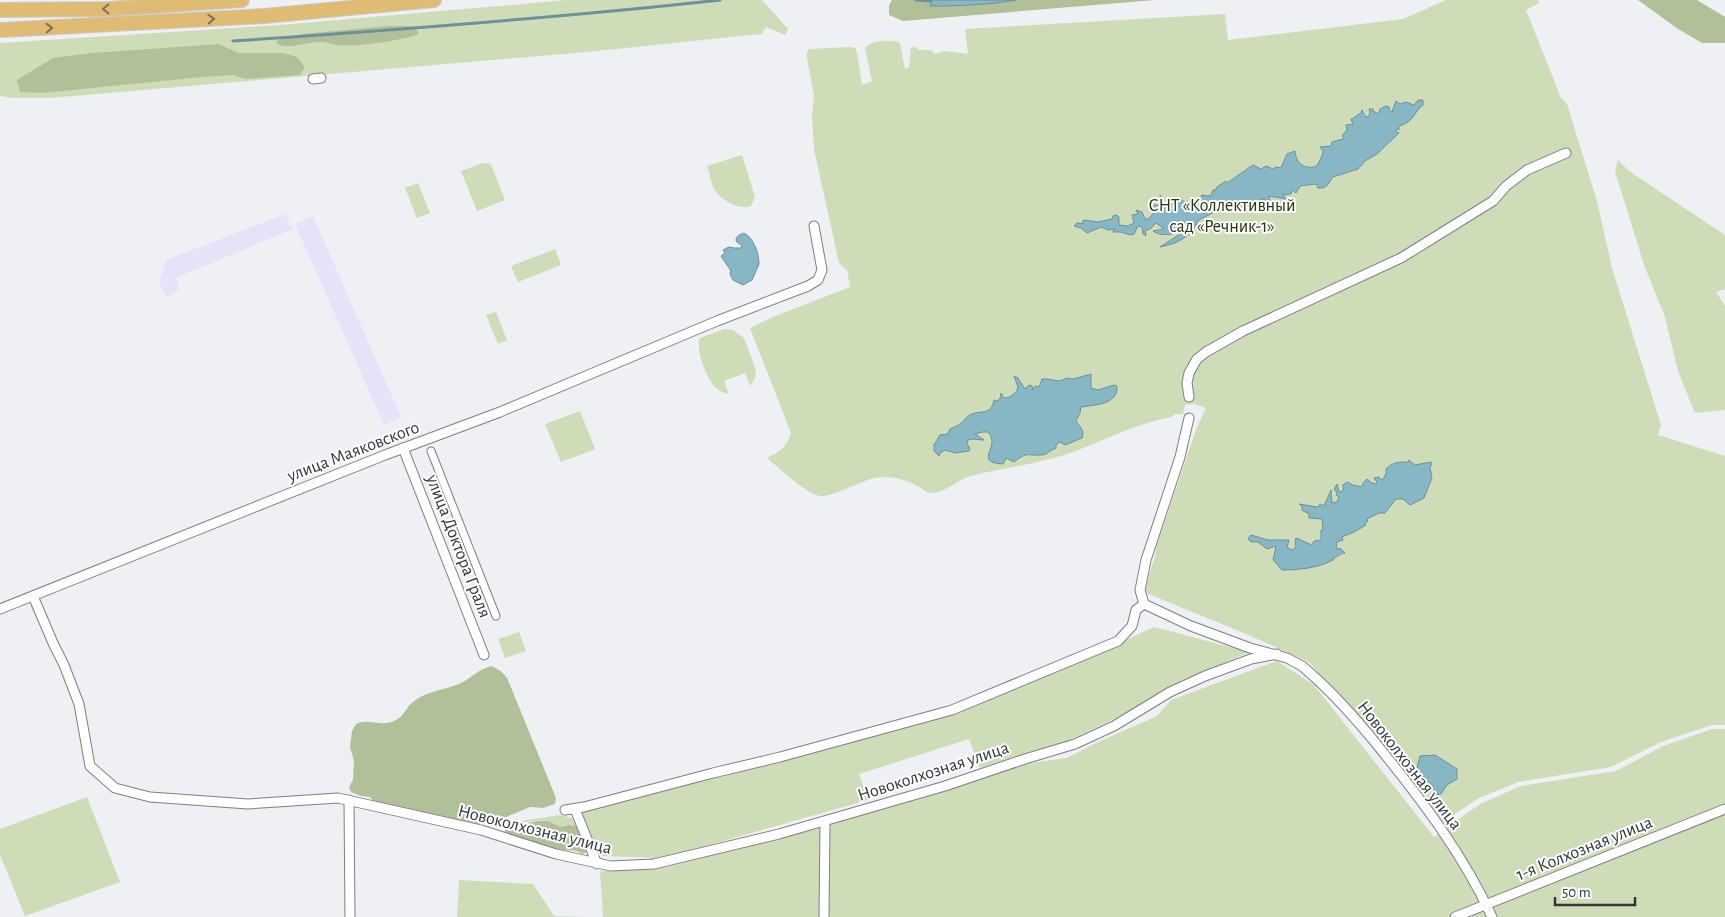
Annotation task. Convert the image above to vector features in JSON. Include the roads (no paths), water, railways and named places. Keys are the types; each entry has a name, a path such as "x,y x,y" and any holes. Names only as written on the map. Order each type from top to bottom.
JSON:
{"main road":[{"path":"0,10 108,9 242,0"},
{"path":"0,30 264,16 434,0"}],"street":[{"path":"1189,397 1187,382 1189,373 1197,359 1206,352 1243,331 1401,258 1493,201 1506,186 1527,170 1566,153"},
{"name":"улица Маяковского","path":"0,609 403,448 508,409 717,321 808,286 818,280 822,270 814,226"},
{"path":"1144,604 1140,590 1146,560 1180,457 1189,418"},
{"name":"улица Доктора Граля","path":"403,448 484,655"},
{"name":"улица Доктора Граля","path":"431,451 496,616"},
{"name":"Новоколхозная улица","path":"33,596 79,704 90,766 115,788 150,797 248,804 338,798 481,830 556,854 611,866 654,864 780,834 945,786 1075,744 1114,726 1170,692 1205,676 1251,659 1278,654"},
{"name":"Новоколхозная улица","path":"565,810 780,758 952,710 1118,641 1132,626 1136,610 1144,604 1190,626 1250,648 1278,654 1295,662 1310,673 1365,730 1438,823 1457,853 1492,917"},
{"path":"349,800 350,917"},
{"path":"575,809 598,864"},
{"name":"1-я Колхозная улица","path":"1455,917 1725,809"},
{"path":"824,917 825,822"}],"water":[{"path":"932,0 1016,0 973,5 930,6"},
{"path":"1418,100 1423,100 1423,105 1411,119 1399,126 1399,130 1395,131 1399,133 1358,169 1333,177 1328,185 1324,187 1318,188 1316,184 1300,186 1296,193 1292,190 1291,194 1283,195 1286,199 1269,196 1270,201 1262,199 1243,207 1240,211 1238,207 1224,206 1199,220 1191,233 1175,243 1160,247 1180,234 1170,230 1172,234 1155,232 1153,231 1164,229 1156,223 1145,231 1146,236 1143,234 1142,227 1138,226 1134,234 1131,235 1113,232 1114,229 1108,230 1101,227 1087,233 1081,228 1074,226 1077,223 1083,224 1084,220 1098,222 1112,219 1116,215 1119,217 1119,225 1128,226 1134,223 1132,215 1138,214 1136,210 1142,212 1145,219 1148,219 1154,212 1151,205 1162,205 1160,195 1165,204 1166,202 1167,204 1174,204 1181,200 1186,202 1192,201 1202,195 1208,196 1217,187 1226,181 1227,183 1253,165 1261,169 1266,166 1273,169 1276,167 1281,168 1287,154 1295,151 1299,163 1309,167 1317,166 1323,151 1320,147 1331,146 1332,142 1343,139 1342,136 1347,130 1346,125 1353,124 1351,119 1361,113 1362,110 1367,117 1370,114 1369,109 1373,109 1373,111 1379,114 1380,109 1386,106 1392,112 1396,101 1400,104 1406,102 1414,105"},
{"path":"744,233 748,235 755,247 759,264 752,280 743,285 733,280 730,274 731,271 721,256 725,253 723,250 729,247 741,248 742,246 736,239"},
{"path":"1091,374 1091,388 1098,390 1114,385 1117,386 1117,392 1114,397 1104,403 1081,407 1076,421 1082,431 1082,438 1065,445 1060,442 1056,445 1056,448 1043,455 1025,455 1014,462 1006,458 1003,464 994,463 988,457 992,443 988,432 975,434 984,440 968,440 969,451 955,453 945,450 939,456 934,451 934,445 940,435 948,434 950,429 959,425 974,413 988,411 993,405 994,400 1000,399 1001,393 1004,398 1015,393 1018,387 1014,376 1018,378 1025,389 1029,385 1032,386 1033,390 1035,386 1039,387 1042,379 1059,381"},
{"path":"1409,460 1415,465 1431,462 1432,464 1430,467 1432,478 1424,498 1410,505 1403,499 1396,499 1385,513 1379,513 1367,519 1368,521 1364,524 1366,525 1342,537 1343,540 1337,542 1336,548 1341,549 1345,553 1331,561 1307,568 1282,570 1273,560 1276,546 1267,549 1258,542 1251,542 1248,539 1251,535 1268,540 1289,540 1287,547 1292,550 1296,547 1296,538 1312,545 1314,541 1321,540 1322,519 1309,518 1309,514 1302,510 1302,506 1299,504 1317,507 1320,504 1324,506 1331,490 1332,503 1337,502 1339,497 1334,489 1337,484 1339,491 1342,492 1343,485 1347,482 1355,486 1363,486 1367,479 1376,484 1377,482 1374,478 1379,477 1381,480 1383,479 1386,469 1391,465 1408,462"},
{"path":"1435,755 1457,769 1457,779 1447,785 1441,794 1434,795 1433,786 1424,778 1417,767 1420,756"}],"waterway":[{"path":"233,41 476,23 720,0"},
{"path":"916,0 931,1"}],"park label":[{"name":"СНТ «Коллективный сад «Речник-1»","path":"1222,215"}]}
